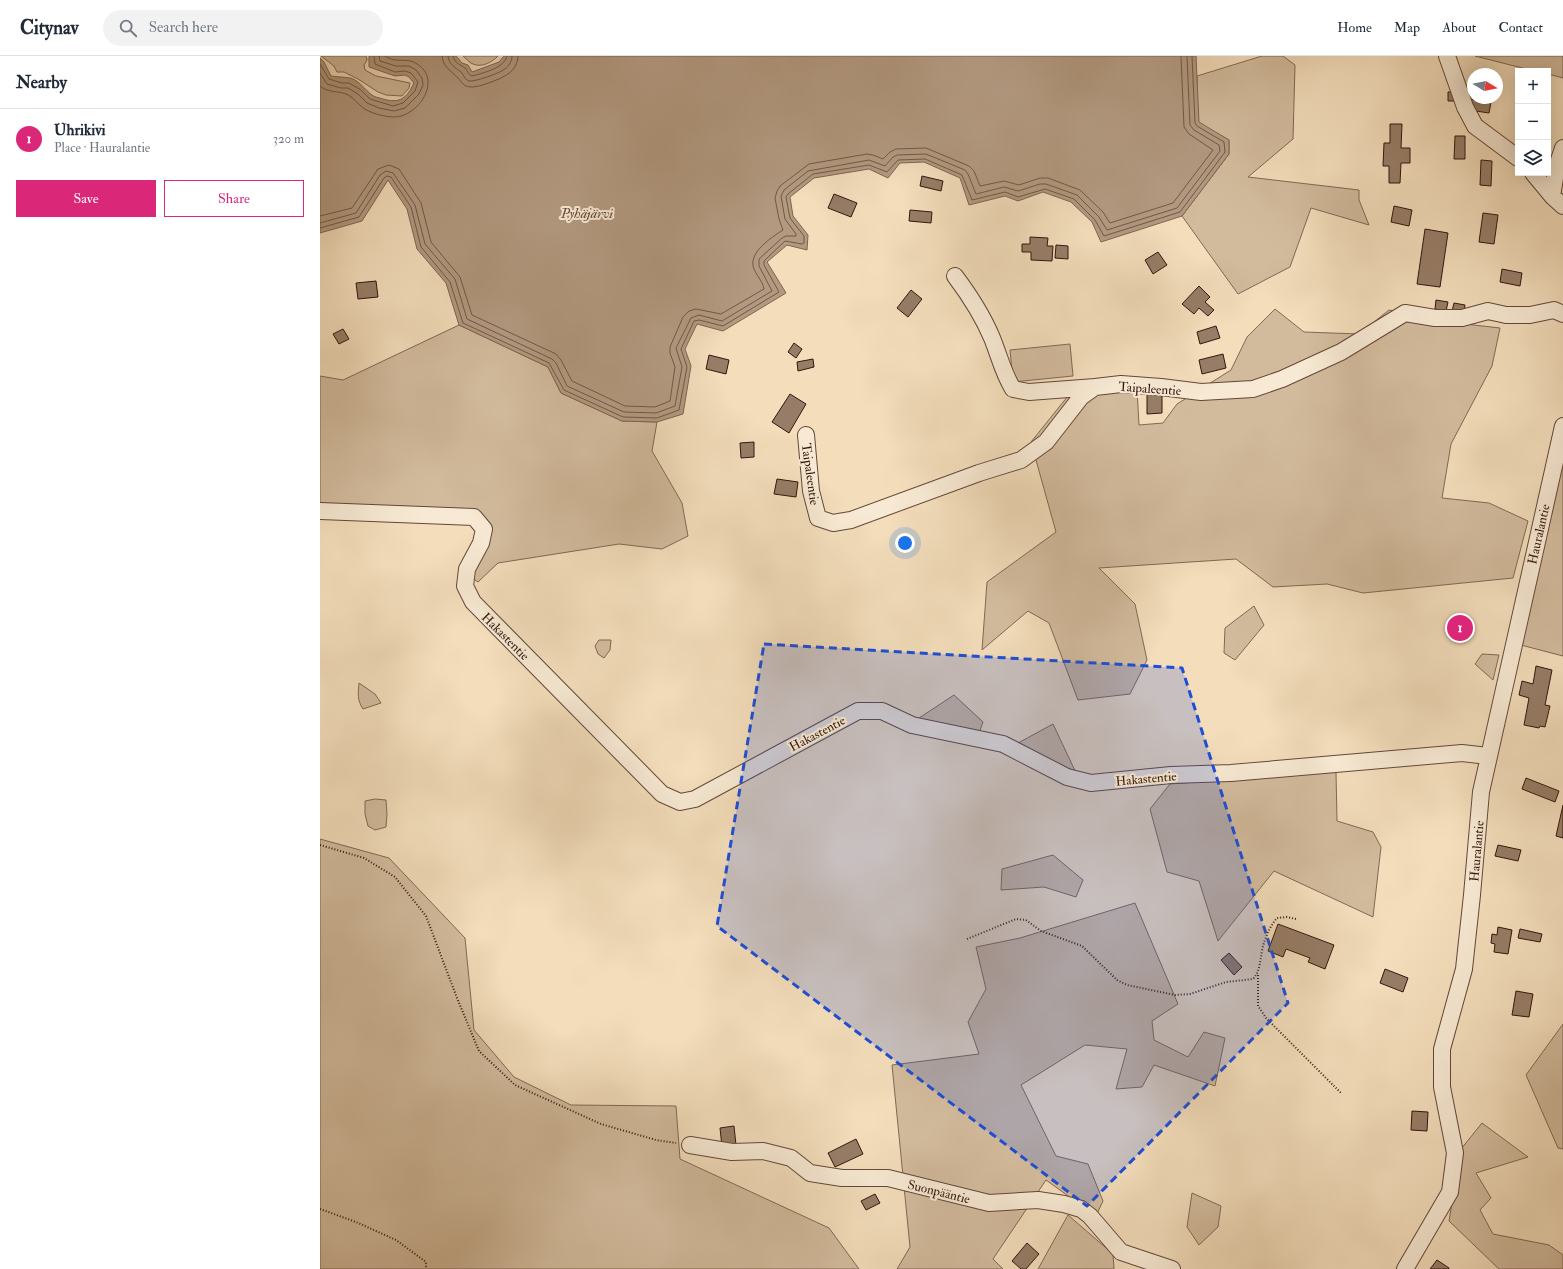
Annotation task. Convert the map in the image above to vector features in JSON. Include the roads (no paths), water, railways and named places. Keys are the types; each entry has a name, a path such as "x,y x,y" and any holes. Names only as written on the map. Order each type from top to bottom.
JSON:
{"street":[{"path":"1447,56 1465,107 1475,126 1515,156"},
{"path":"1558,201 1557,166 1563,148"},
{"path":"1536,176 1558,201"},
{"path":"955,276 975,302 992,338 1006,378 1014,389 1028,392 1095,387"},
{"name":"Taipaleentie","path":"806,436 811,490 818,518 833,523 852,520 979,473 1021,460 1046,442 1081,397 1095,387 1121,384 1201,392 1253,390 1282,379 1341,352 1405,313 1436,318 1462,318 1488,311 1506,316 1530,315 1554,310 1563,314"},
{"name":"Hauralantie","path":"1405,1269 1450,1192 1455,1153 1442,1087 1442,1049 1464,969 1481,792 1563,426"},
{"name":"Hakastentie","path":"320,511 474,517 484,529 481,543 467,569 465,586 473,602 662,794 680,802 695,799 858,711 882,711 912,725 1003,744 1067,777 1091,783 1170,775 1231,774 1462,753 1488,756"},
{"name":"Suonpääntie","path":"690,1145 732,1152 763,1151 791,1158 810,1173 842,1178 888,1178 989,1203 1038,1200 1064,1204 1081,1209 1090,1216 1121,1252 1172,1269"}],"water":[{"name":"Pyhäjärvi","path":"369,56 456,56 462,63 468,65 472,72 499,62 504,56 1196,56 1199,122 1229,140 1229,154 1182,216 1101,242 1092,222 1071,202 1043,192 1018,201 1005,196 969,205 960,178 924,162 900,163 888,178 869,169 814,178 790,197 793,216 808,235 807,250 787,245 767,262 786,293 723,331 697,324 685,349 691,366 683,414 657,422 622,421 561,393 548,367 459,325 446,283 417,249 407,209 388,180 362,221 320,233 320,58 324,62 331,76 353,79 373,96 383,99 394,101 406,96 414,83 405,75 395,76 369,67"}],"place":[{"name":"Uhrikivi","path":"1460,628"}]}
